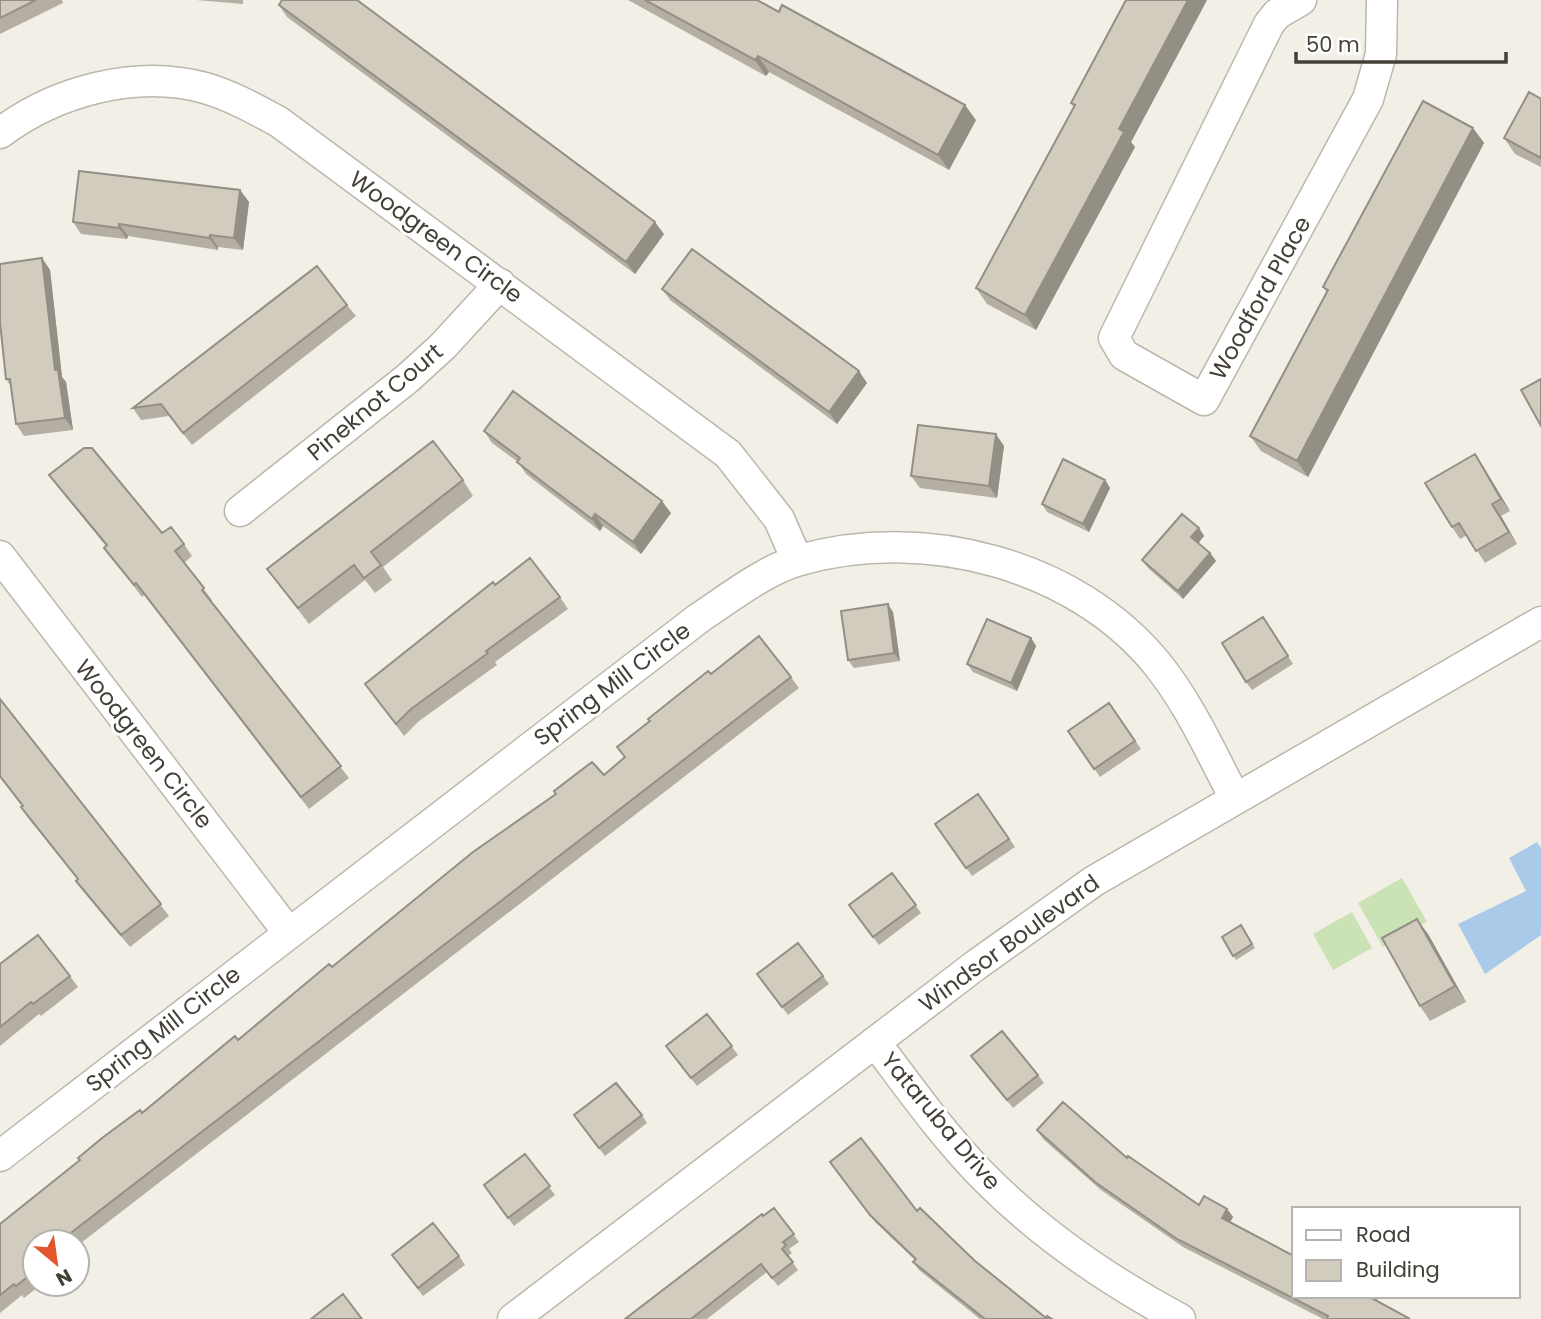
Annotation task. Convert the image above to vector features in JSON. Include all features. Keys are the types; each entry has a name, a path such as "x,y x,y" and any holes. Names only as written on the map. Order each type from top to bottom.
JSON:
{"street":[{"name":"Woodford Place","path":"1301,0 1277,14 1269,24 1114,338 1124,355 1204,400 1368,99 1381,54 1382,0"},
{"name":"Woodgreen Circle","path":"0,133 26,113 70,93 118,84 165,84 203,88 243,102 279,122 728,454 779,519 797,560"},
{"name":"Pineknot Court","path":"240,510 408,378 443,346 500,284"},
{"name":"Spring Mill Circle","path":"0,1156 699,618 745,588 797,560 907,547 962,553 1020,570 1073,593 1123,628 1158,665 1193,718 1235,798"},
{"name":"Woodgreen Circle","path":"0,556 288,932"},
{"name":"Windsor Boulevard","path":"513,1319 874,1042 1094,881 1541,622"},
{"name":"Yataruba Drive","path":"874,1042 943,1131 1024,1216 1121,1286 1180,1319"}],"green space":[{"path":"1402,878 1427,922 1383,947 1358,903"},
{"path":"1352,912 1372,948 1333,970 1313,934"}],"water":[{"path":"1537,842 1541,848 1541,935 1485,974 1458,924 1526,891 1509,858"}],"building":[{"path":"0,0 36,0 0,18"},
{"path":"282,0 357,0 655,222 626,262 279,5"},
{"path":"645,0 757,0 779,12 782,5 965,105 938,155 758,56 755,60"},
{"path":"1126,0 1188,0 1119,129 1124,132 1025,315 976,288 1075,105 1071,103"},
{"path":"1529,92 1541,99 1541,158 1504,138"},
{"path":"1423,101 1473,128 1297,461 1250,436 1328,290 1323,287"},
{"path":"79,171 240,190 234,238 210,235 209,238 119,224 119,228 73,222"},
{"path":"692,249 859,371 829,412 662,289"},
{"path":"42,258 55,370 58,370 65,418 16,424 10,379 6,379 0,322 0,264"},
{"path":"317,266 347,305 183,433 161,404 133,408"},
{"path":"1541,379 1541,426 1521,390"},
{"path":"513,391 662,501 633,542 595,514 592,519 517,462 520,458 484,431"},
{"path":"918,425 996,434 989,486 911,476"},
{"path":"433,441 463,480 371,552 381,565 364,578 354,565 298,608 267,569"},
{"path":"84,448 92,448 162,533 171,527 184,544 175,551 204,588 202,590 341,766 301,797 136,583 134,585 104,548 107,545 49,475"},
{"path":"1475,454 1501,499 1492,504 1509,532 1476,551 1459,523 1452,527 1425,483"},
{"path":"1063,459 1105,480 1083,524 1042,504"},
{"path":"1182,514 1199,528 1191,537 1210,553 1178,591 1142,560"},
{"path":"530,558 560,597 411,709 396,724 365,684 493,582 495,585"},
{"path":"888,604 894,653 848,660 841,611"},
{"path":"1263,617 1288,656 1246,682 1222,643"},
{"path":"987,619 1031,638 1011,683 967,664"},
{"path":"759,636 791,677 77,1228 21,1228 21,1282 0,1295 0,1224 80,1160 78,1158 102,1138 140,1110 142,1113 235,1036 238,1040 329,964 332,967 473,852 556,794 554,791 592,762 604,775 625,757 617,747 708,671 711,674"},
{"path":"0,699 161,904 121,935 76,881 78,879 0,776"},
{"path":"1109,703 1135,741 1094,769 1068,731"},
{"path":"978,794 1009,839 966,868 935,824"},
{"path":"892,873 916,905 873,937 849,905"},
{"path":"1417,919 1455,986 1420,1006 1382,938"},
{"path":"1241,925 1252,944 1233,956 1222,937"},
{"path":"38,935 70,976 0,1027 0,964"},
{"path":"798,943 823,976 782,1007 757,974"},
{"path":"707,1014 732,1046 691,1078 666,1046"},
{"path":"1002,1031 1038,1075 1007,1100 971,1056"},
{"path":"616,1083 642,1115 599,1148 574,1115"},
{"path":"1063,1102 1127,1158 1128,1156 1199,1205 1204,1196 1227,1209 1222,1218 1292,1255 1292,1298 1177,1239 1095,1182 1037,1130"},
{"path":"861,1138 917,1211 920,1208 975,1261 1046,1318 1047,1316 1052,1319 985,1319 913,1262 916,1259 870,1215 830,1162"},
{"path":"525,1154 550,1186 508,1218 484,1185"},
{"path":"774,1208 794,1234 783,1242 786,1245 782,1249 793,1262 772,1278 761,1264 691,1319 625,1319 762,1214 763,1216"},
{"path":"433,1223 459,1256 418,1288 392,1255"},
{"path":"343,1294 362,1319 311,1319"},
{"path":"1293,1298 1372,1298 1410,1319 1327,1319 1328,1316"}]}
